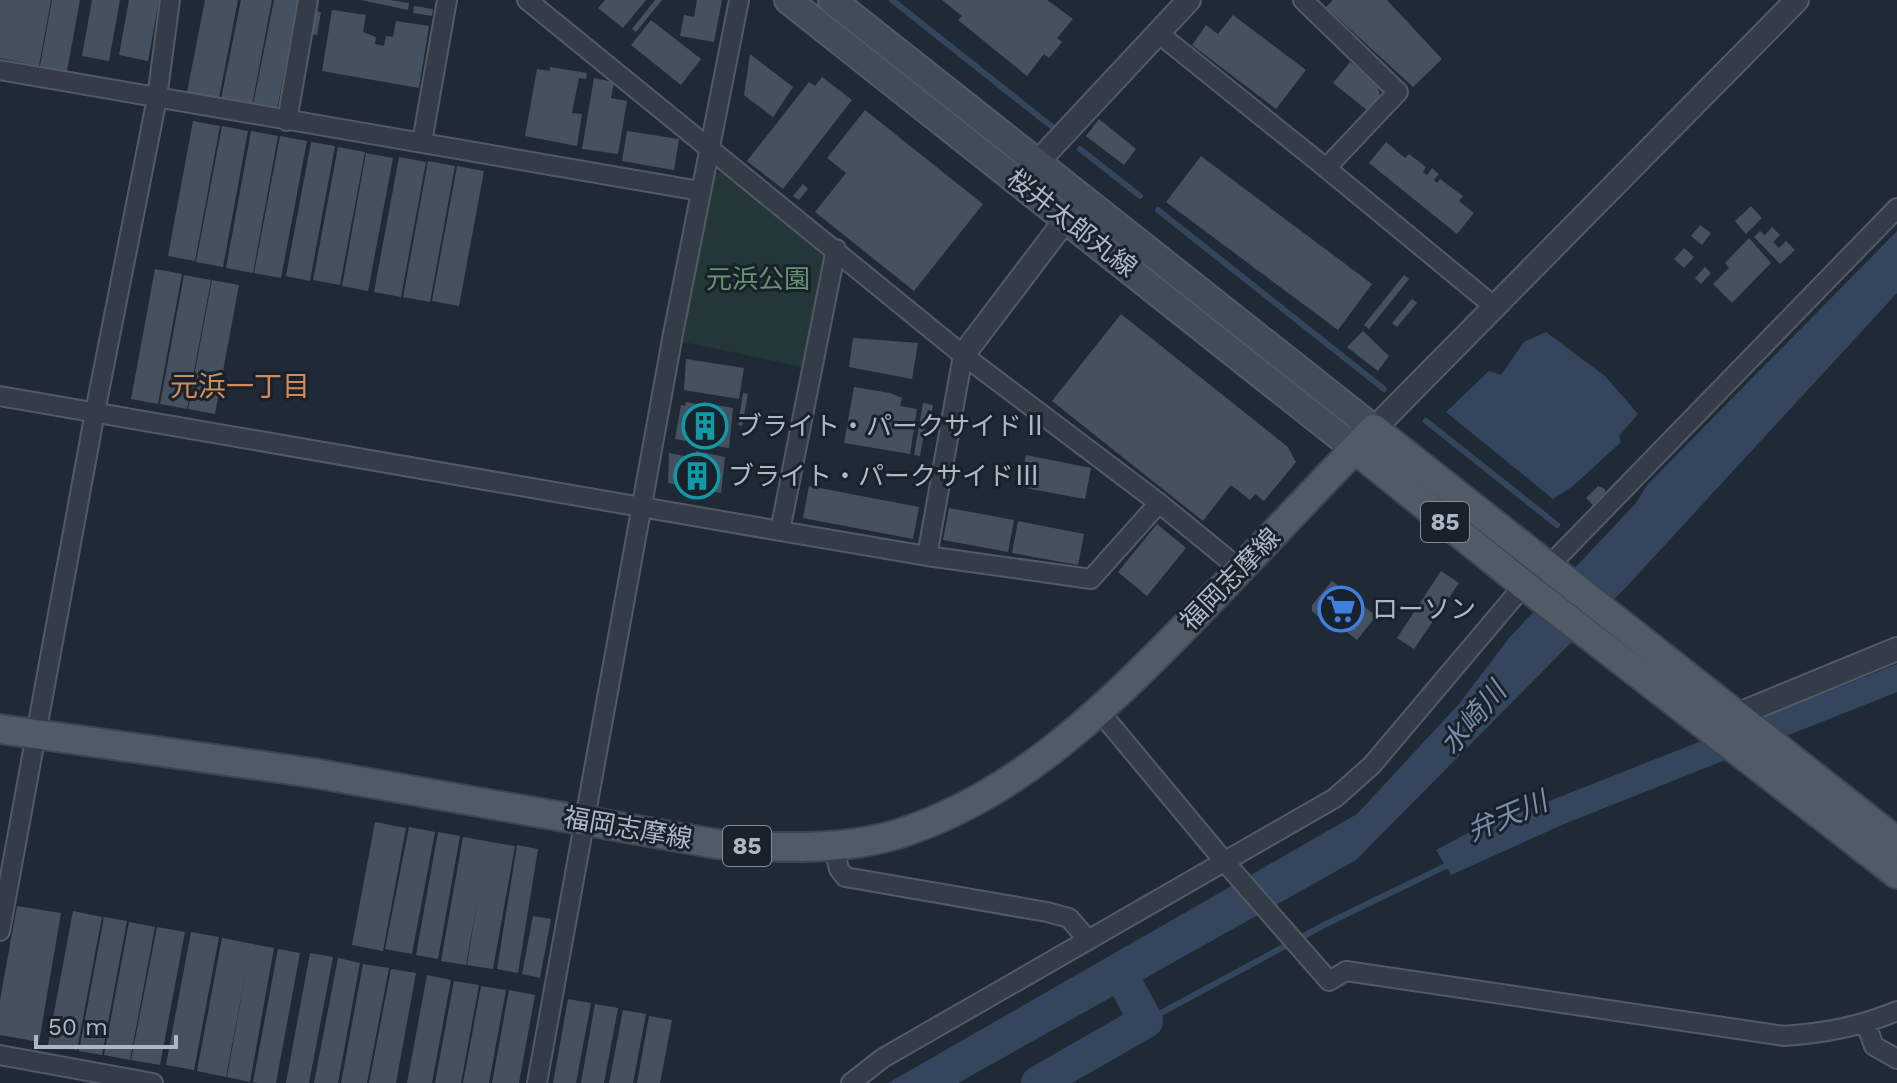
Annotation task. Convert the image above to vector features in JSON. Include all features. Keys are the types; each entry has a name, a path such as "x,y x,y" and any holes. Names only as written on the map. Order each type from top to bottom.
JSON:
{"main road":[{"name":"桜井太郎丸線","path":"788,0 1028,172 1067,218 1364,439"},
{"name":"桜井太郎丸線","path":"832,0 1028,172 1364,439"},
{"name":"85","path":"1364,439 1551,569 1600,626 1708,727 1897,874"},
{"name":"85","path":"1364,439 1529,590 1600,626 1737,718 1897,842"},
{"name":"福岡志摩線","path":"0,729 313,773 717,844 763,847 833,844 896,835 965,808 1041,762 1100,712 1241,570 1364,439"}],"street":[{"path":"0,931 95,412 157,98 170,0"},
{"path":"287,121 308,0"},
{"path":"422,142 447,0"},
{"path":"527,0 963,355 1159,503 1241,570"},
{"path":"537,1083 700,191 739,0"},
{"path":"1028,172 1189,0"},
{"path":"1303,0 1398,92 1326,168"},
{"path":"1364,439 1797,0"},
{"path":"1158,33 1496,308"},
{"path":"0,70 700,191"},
{"path":"1551,569 1897,208"},
{"path":"927,556 963,355 1067,218"},
{"path":"780,531 836,249"},
{"path":"0,396 644,509 927,556 1091,579 1159,503"},
{"path":"851,1083 883,1058 1335,798 1372,765 1529,590"},
{"path":"1737,718 1897,649"},
{"path":"1100,712 1329,981 1346,971 1742,1032 1798,1035 1866,1024 1897,1011"},
{"path":"833,844 839,869 845,877 1047,912 1069,918 1088,940"},
{"path":"1866,1024 1874,1046 1897,1059"},
{"path":"0,1055 153,1083"}],"green space":[{"name":"元浜公園","path":"726,171 826,250 808,368 683,342 711,175"}],"water":[{"path":"1897,231 1897,293 1629,584 1356,860 958,1083 888,1083 1357,814 1459,704 1509,638 1636,503 1647,485"},
{"path":"1546,332 1605,376 1638,414 1619,436 1621,442 1573,486 1553,499 1446,412 1489,371 1501,375 1524,342"},
{"path":"1897,664 1897,692 1564,824 1451,875 1436,850 1468,833"}],"building":[{"path":"0,0 51,0 39,66 0,58"},
{"path":"52,0 80,0 67,71 40,66"},
{"path":"92,0 120,0 109,61 82,56"},
{"path":"129,0 159,0 148,61 119,55"},
{"path":"205,0 238,0 219,98 187,92"},
{"path":"241,0 272,0 252,105 221,99"},
{"path":"274,0 299,0 277,109 253,105"},
{"path":"361,0 390,0 409,3 408,10"},
{"path":"605,0 646,0 623,28 598,8"},
{"path":"655,0 662,0 636,32 632,29"},
{"path":"697,0 722,0 714,42 680,36 684,15 694,17"},
{"path":"942,0 1047,0 1073,19 1057,38 1062,42 1049,58 1044,54 1027,76 958,20 962,16"},
{"path":"1333,0 1387,0 1442,59 1413,87 1326,7"},
{"path":"414,6 433,9 432,16 413,13"},
{"path":"332,10 366,15 363,32 376,37 375,44 384,46 386,36 393,37 396,21 429,26 419,88 322,71"},
{"path":"315,11 321,12 317,35 312,34"},
{"path":"1233,15 1306,70 1276,109 1192,45 1206,25 1218,34"},
{"path":"651,20 701,59 681,85 631,45"},
{"path":"750,54 793,87 773,117 744,95"},
{"path":"1350,62 1377,83 1380,96 1368,111 1333,83"},
{"path":"550,67 587,73 586,79 579,78 572,113 582,114 577,146 525,136 537,69 550,71"},
{"path":"822,77 852,100 783,189 747,161 809,82 815,86"},
{"path":"594,78 614,82 611,98 627,101 618,154 582,149"},
{"path":"865,110 983,204 914,291 815,212 846,173 827,158"},
{"path":"1099,119 1136,149 1124,165 1086,136"},
{"path":"193,121 220,126 195,261 168,256"},
{"path":"222,126 248,131 223,267 196,262"},
{"path":"251,131 278,136 253,273 226,268"},
{"path":"627,131 679,139 674,170 622,161"},
{"path":"280,136 307,141 281,278 254,273"},
{"path":"311,142 335,146 310,281 286,276"},
{"path":"1386,142 1405,158 1409,154 1426,167 1423,172 1427,175 1432,168 1439,174 1434,180 1437,183 1440,179 1463,196 1459,201 1474,213 1457,234 1369,163"},
{"path":"338,147 365,152 340,285 313,280"},
{"path":"366,153 393,158 368,291 342,286"},
{"path":"1201,156 1372,284 1338,330 1166,202"},
{"path":"399,157 426,162 401,297 374,292"},
{"path":"428,161 455,166 430,302 403,297"},
{"path":"457,166 484,171 459,306 432,301"},
{"path":"803,184 808,189 799,200 793,196"},
{"path":"1751,206 1762,218 1746,234 1735,221"},
{"path":"1700,225 1711,233 1702,245 1691,236"},
{"path":"1772,227 1780,235 1773,242 1779,248 1786,241 1795,250 1780,264 1754,237 1760,231 1765,235"},
{"path":"1749,238 1771,263 1732,303 1713,284 1729,268 1725,263"},
{"path":"1684,248 1694,257 1684,268 1674,259"},
{"path":"1705,267 1711,273 1701,284 1695,278"},
{"path":"155,269 182,274 158,404 131,399"},
{"path":"184,275 211,280 187,409 160,404"},
{"path":"1404,275 1409,279 1369,329 1364,325"},
{"path":"212,280 239,285 215,414 188,409"},
{"path":"1412,299 1417,303 1397,327 1392,323"},
{"path":"1121,314 1288,447 1296,462 1264,501 1255,494 1250,500 1231,485 1203,521 1052,401"},
{"path":"1363,331 1389,356 1378,371 1347,347"},
{"path":"853,338 918,343 912,379 849,367"},
{"path":"686,359 744,368 739,399 684,390"},
{"path":"854,387 890,393 902,398 900,406 917,409 910,454 844,443"},
{"path":"743,393 748,394 742,426 738,425"},
{"name":"ブライト・パークサイドⅡ","path":"686,402 702,405 703,409 705,403 733,408 729,448 675,439 681,405 685,406"},
{"path":"923,403 933,405 932,411 928,410 920,456 914,455"},
{"name":"ブライト・パークサイドⅢ","path":"696,451 725,457 721,493 668,483 669,453 695,458"},
{"path":"1026,455 1091,468 1085,499 1020,487"},
{"path":"809,486 919,507 913,539 803,518"},
{"path":"1598,486 1605,489 1605,493 1593,505 1586,498"},
{"path":"949,508 1014,520 1008,552 943,540"},
{"path":"1018,521 1084,534 1078,565 1012,553"},
{"path":"1157,524 1186,548 1147,596 1118,572"},
{"path":"1441,571 1459,583 1414,649 1397,638"},
{"name":"ローソン","path":"1332,581 1376,616 1357,640 1325,615 1321,619 1312,611 1312,605"},
{"path":"375,822 406,828 383,951 352,945"},
{"path":"409,827 435,832 412,954 385,949"},
{"path":"438,832 460,836 438,959 416,955"},
{"path":"463,837 515,846 493,969 467,965 478,897 466,965 441,961"},
{"path":"517,845 538,849 518,973 497,969"},
{"path":"17,906 61,913 39,1042 0,1035 0,1000"},
{"path":"73,911 102,917 77,1050 48,1045"},
{"path":"533,916 551,919 540,978 522,974"},
{"path":"104,917 127,921 102,1055 79,1051"},
{"path":"129,922 155,927 130,1060 104,1055"},
{"path":"157,927 185,932 160,1065 131,1060"},
{"path":"191,932 219,937 194,1070 166,1065"},
{"path":"222,938 274,948 250,1082 227,1077 246,972 226,1077 197,1071"},
{"path":"278,949 300,953 276,1083 257,1083 253,1082"},
{"path":"310,953 333,957 309,1083 286,1083"},
{"path":"338,958 360,963 338,1083 314,1083"},
{"path":"363,964 389,968 367,1083 341,1083"},
{"path":"391,969 416,973 396,1083 369,1083"},
{"path":"427,975 451,980 432,1083 407,1083"},
{"path":"454,981 479,985 461,1083 435,1083"},
{"path":"481,986 506,990 489,1083 463,1083"},
{"path":"509,990 535,995 519,1083 492,1083"},
{"path":"568,999 591,1003 576,1083 553,1083"},
{"path":"595,1004 618,1008 604,1083 581,1083"},
{"path":"623,1010 646,1014 633,1083 609,1083"},
{"path":"649,1016 672,1020 660,1083 637,1083"}],"waterway":[{"path":"892,0 1051,126"},
{"path":"1080,149 1140,196"},
{"path":"1158,210 1384,389"},
{"path":"1426,421 1557,525"},
{"name":"弁天川","path":"1146,1021 1324,925 1452,863"},
{"name":"水崎川","path":"1038,1083 1146,1021 1120,973 1143,960"}],"place":[{"name":"ブライト・パークサイドⅡ","path":"705,426"},
{"name":"ブライト・パークサイドⅢ","path":"697,476"},
{"name":"ローソン","path":"1341,609"}],"district":[{"name":"元浜一丁目","path":"240,386"}]}
